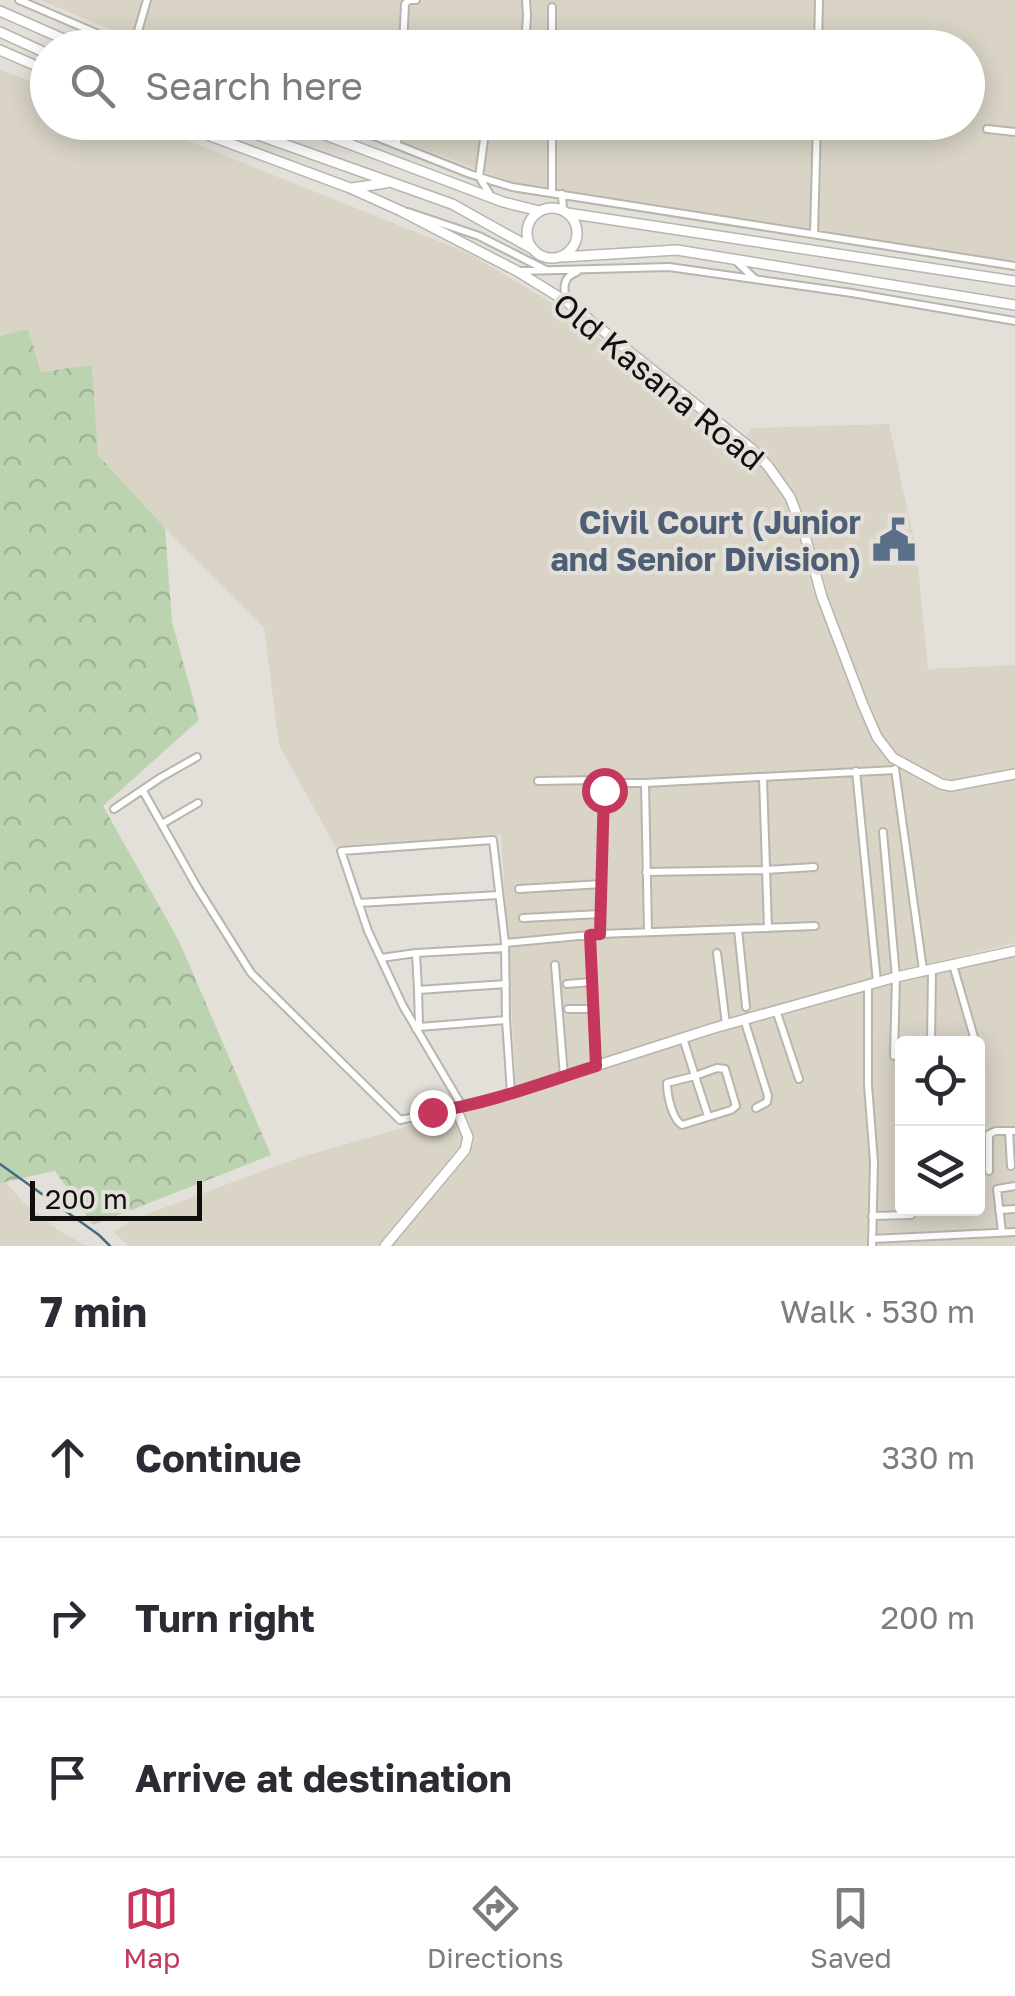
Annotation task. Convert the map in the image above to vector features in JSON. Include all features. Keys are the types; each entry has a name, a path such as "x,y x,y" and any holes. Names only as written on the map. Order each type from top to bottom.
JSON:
{"street":[{"path":"19,0 90,30"},
{"path":"138,30 148,0"},
{"path":"404,30 405,4 416,0"},
{"path":"526,0 526,30"},
{"path":"818,30 819,0"},
{"path":"552,7 552,30"},
{"path":"0,11 43,30"},
{"path":"0,32 30,46"},
{"path":"0,50 30,63"},
{"path":"987,129 1015,132"},
{"name":"Old Kasana Road","path":"221,140 402,211 522,274 567,302 753,450 786,489 863,705 877,738 893,758"},
{"path":"273,140 452,204 531,248"},
{"path":"339,140 492,197 541,211 552,208 1015,280"},
{"path":"386,140 512,187 1015,266"},
{"path":"397,140 397,144"},
{"path":"484,140 479,177 492,197"},
{"path":"553,140 554,193 575,224 577,236 573,247 562,257"},
{"path":"814,234 816,140"},
{"path":"350,188 392,182"},
{"path":"554,193 527,228 531,248 549,259 677,250 1015,305"},
{"path":"402,211 479,236 545,270"},
{"path":"736,260 756,280"},
{"path":"522,274 669,267 1015,321"},
{"path":"567,302 564,292 568,276 588,269"},
{"path":"114,810 196,757"},
{"path":"893,758 928,969 931,1036"},
{"path":"893,758 951,786 1015,774"},
{"path":"538,781 644,782 896,770"},
{"path":"856,771 872,983 872,1242 1015,1232"},
{"path":"763,778 768,928"},
{"path":"644,782 648,932"},
{"path":"600,934 607,783"},
{"path":"143,791 250,973 400,1120 511,1093 726,1024 872,983 1015,951"},
{"path":"162,824 198,803"},
{"path":"883,832 896,977 894,1056"},
{"path":"385,1246 465,1150 468,1137 458,1113 460,1107 380,958 341,851 493,840 505,946 511,1093"},
{"path":"646,872 814,867"},
{"path":"519,889 602,884"},
{"path":"358,902 499,895"},
{"path":"523,918 600,914"},
{"path":"380,958 600,934 815,926"},
{"path":"738,929 746,1007"},
{"path":"590,935 596,1066"},
{"path":"416,953 418,1028"},
{"path":"717,953 726,1024"},
{"path":"953,964 974,1036"},
{"path":"556,965 564,1076"},
{"path":"567,984 591,982"},
{"path":"418,990 506,984"},
{"path":"568,1009 592,1009"},
{"path":"776,1010 799,1079"},
{"path":"418,1028 506,1020"},
{"path":"744,1020 768,1096 767,1102 756,1108"},
{"path":"683,1038 708,1116"},
{"path":"720,1067 726,1072 736,1106 682,1125 676,1121 667,1083 695,1076 720,1067"},
{"path":"989,1171 987,1139 996,1131 1012,1131 1011,1166"},
{"path":"1002,1232 997,1188 1015,1186"},
{"path":"999,1210 1015,1209"},
{"path":"872,1216 895,1215"}],"shaded area":[{"path":"40,0 1015,0 1015,266 754,226 514,183 399,140 985,140 985,30 111,30"},
{"path":"0,70 30,81 30,140 186,140 468,253 564,310 740,448 751,428 889,424 917,554 928,669 1015,665 1015,943 885,975 516,1085 501,835 335,846 279,745 264,627 98,455 92,366 41,372 28,330 0,336"},
{"path":"1015,957 1015,1246 128,1246 114,1232 134,1219 298,1158 773,1015"},
{"path":"5,1181 23,1202 86,1246 0,1246 0,1183"}],"green space":[{"path":"28,329 41,372 92,365 98,455 165,528 172,622 199,720 103,806 179,941 271,1155 93,1225 55,1171 0,1183 0,336"}],"waterway":[{"path":"0,1164 110,1246"}],"place":[{"name":"Civil Court (Junior and Senior Division)","path":"894,540"}],"route":[{"path":"432,1112 499,1097 596,1066 590,935 600,934 604,790"}]}
